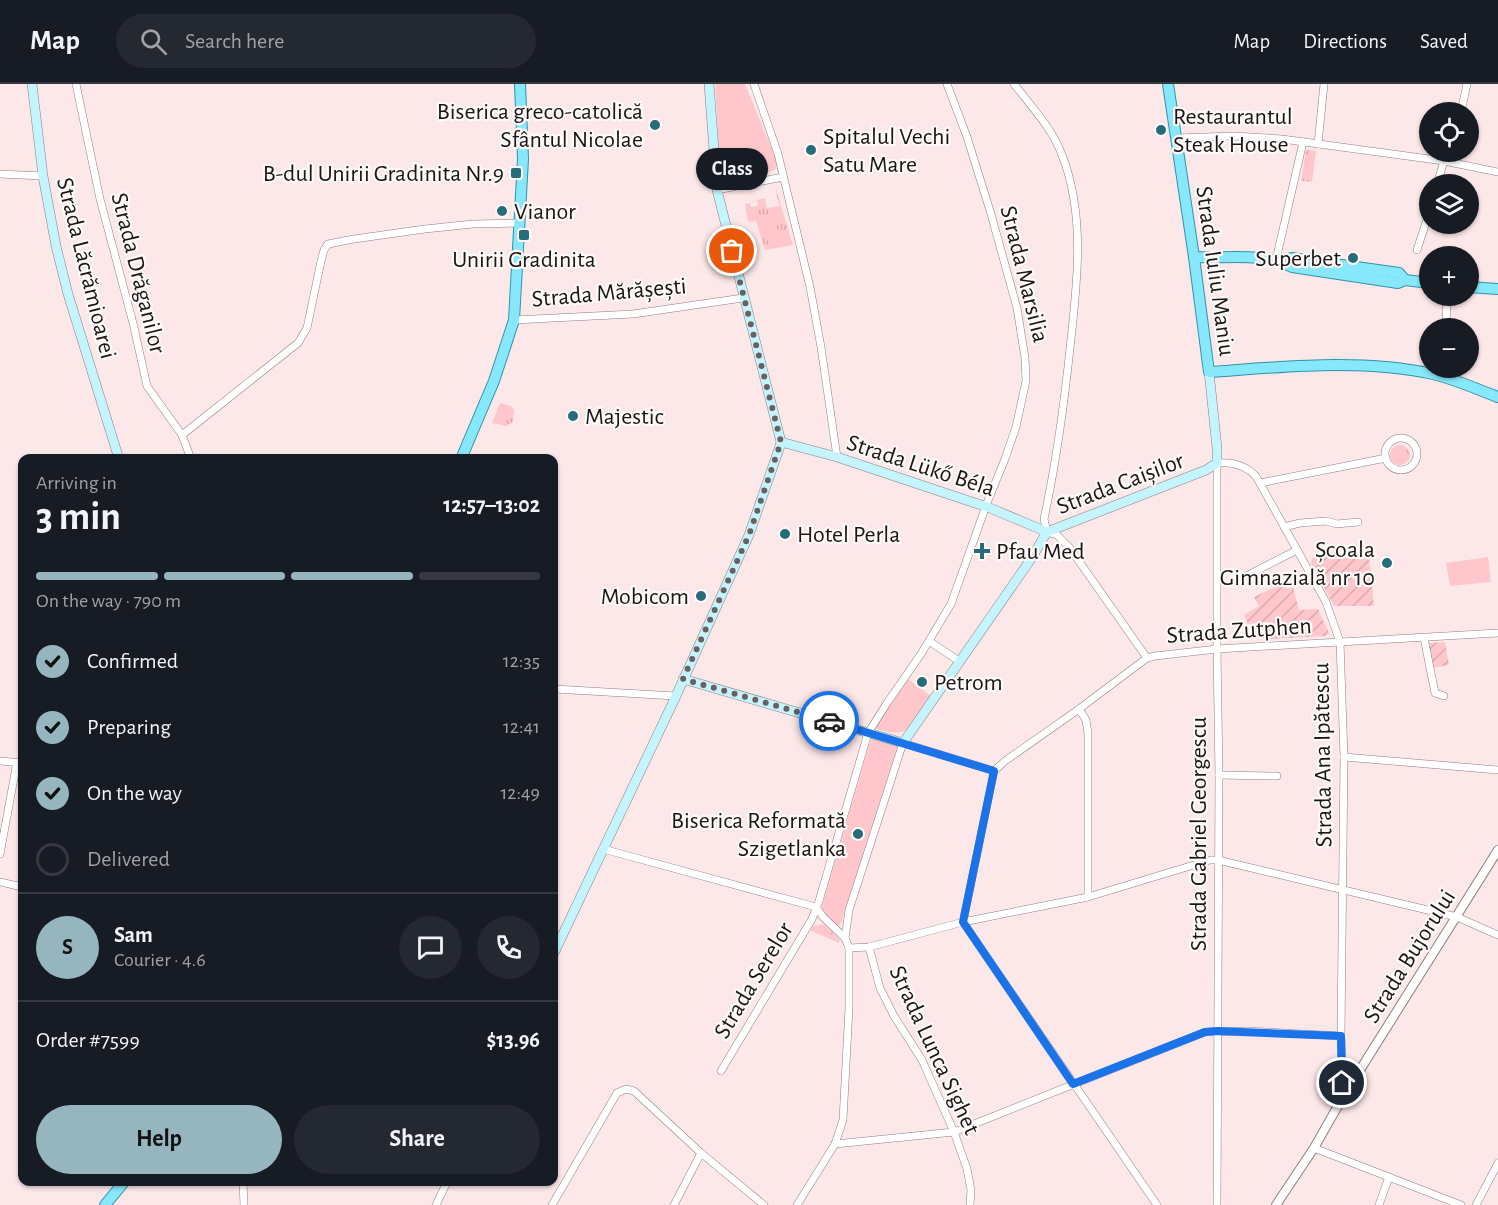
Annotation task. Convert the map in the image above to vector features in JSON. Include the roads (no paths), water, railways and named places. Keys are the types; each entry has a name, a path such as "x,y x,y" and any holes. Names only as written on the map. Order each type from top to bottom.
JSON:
{"main road":[{"name":"Strada Lăcrămioarei","path":"32,84 43,176 68,294 117,454"},
{"path":"463,454 494,381 514,320 523,159 520,84"},
{"path":"558,945 676,696 749,535 781,442 717,190 709,84"},
{"name":"Strada Iuliu Maniu","path":"1168,84 1209,372 1217,463"},
{"path":"1194,257 1242,257 1278,261 1292,258 1399,273 1405,280 1419,282"},
{"path":"1479,288 1498,289"},
{"path":"1209,372 1280,367 1350,366 1419,370"},
{"path":"1456,378 1498,397"},
{"name":"Strada Lükő Béla","path":"781,442 986,507 1047,532"},
{"name":"Strada Caișilor","path":"903,743 1031,559 1047,532 1206,470 1217,463"},
{"path":"683,679 903,743"},
{"path":"105,1205 121,1186"}],"street":[{"name":"Strada Drăganilor","path":"76,84 100,199 134,322 147,386 182,435 189,454"},
{"path":"754,84 778,154 812,297 837,458"},
{"name":"Strada Marsilia","path":"868,733 951,604 1005,459 1018,419 1026,381 1025,358 1017,308 967,137 947,84"},
{"path":"1014,84 1044,123 1062,155 1077,221 1075,307 1054,471 1044,519 1047,532 1057,535 1064,541 1147,658"},
{"path":"1318,144 1324,84"},
{"path":"1463,102 1467,84"},
{"path":"1176,138 1234,136 1303,142 1419,157"},
{"path":"1278,261 1303,142"},
{"path":"1452,162 1498,172"},
{"path":"0,174 43,176"},
{"path":"717,190 783,177"},
{"path":"182,435 298,343 307,328 321,261 328,244 449,227 520,223"},
{"path":"1417,250 1422,234"},
{"name":"Strada Mărășești","path":"514,320 633,314 743,298"},
{"path":"1398,438 1413,443 1417,452 1415,463 1402,470 1392,467 1386,458 1386,448 1398,438"},
{"path":"1260,483 1386,458"},
{"name":"Strada Ana Ipătescu","path":"1217,463 1244,466 1260,483 1326,602 1340,642 1344,757 1341,1036 1343,1096"},
{"name":"Strada Gabriel Georgescu","path":"1217,463 1216,649 1219,775 1217,1205"},
{"path":"1284,527 1326,521 1337,524 1358,522"},
{"path":"1246,576 1297,550"},
{"name":"Strada Zutphen","path":"994,771 1147,658 1216,649 1498,633"},
{"path":"1424,638 1435,693 1444,696"},
{"path":"929,641 959,661"},
{"path":"558,689 676,696"},
{"path":"1079,710 1086,720 1088,734 1088,897"},
{"name":"Strada Serelor","path":"721,1071 812,920 868,733"},
{"path":"844,938 849,909 903,743 994,771 963,922 1157,1205"},
{"path":"1344,757 1498,770"},
{"path":"1,760 18,763"},
{"path":"0,854 18,772"},
{"path":"1219,775 1278,776"},
{"path":"603,849 816,907 844,938 849,948 849,1008 843,1120 836,1144 797,1205"},
{"name":"Strada Bujorului","path":"1276,1205 1314,1148 1343,1096 1498,850"},
{"path":"849,948 869,947 963,922 1088,897 1210,860 1457,917 1498,935"},
{"path":"0,882 18,886"},
{"name":"Strada Lunca Sighet","path":"869,947 880,988 894,1016 922,1060 954,1132 967,1169 971,1190 970,1205"},
{"path":"836,1144 954,1132 1205,1032 1341,1036"},
{"path":"552,1205 617,1093 630,1089 701,1153 764,1205"},
{"path":"1314,1148 1461,1205"},
{"path":"674,1205 701,1153"},
{"path":"1476,1205 1498,1163"},
{"path":"1379,1205 1389,1177"},
{"path":"243,1186 244,1205"},
{"path":"436,1205 445,1186"}],"place":[{"name":"Biserica greco-catolică Sfântul Nicolae","path":"655,125"},
{"name":"Restaurantul Steak House","path":"1161,130"},
{"name":"Spitalul Vechi Satu Mare","path":"811,150"},
{"name":"B-dul Unirii Gradinita Nr.9","path":"516,173"},
{"name":"Vianor","path":"502,211"},
{"name":"Unirii Gradinita","path":"524,235"},
{"name":"Class","path":"732,251"},
{"name":"Superbet","path":"1353,258"},
{"name":"Majestic","path":"573,416"},
{"name":"Hotel Perla","path":"785,534"},
{"name":"Pfau Med","path":"982,551"},
{"name":"Școala Gimnazială nr 10","path":"1387,563"},
{"name":"Mobicom","path":"701,596"},
{"name":"Petrom","path":"922,682"},
{"name":"Biserica Reformată Szigetlanka","path":"858,834"}]}
